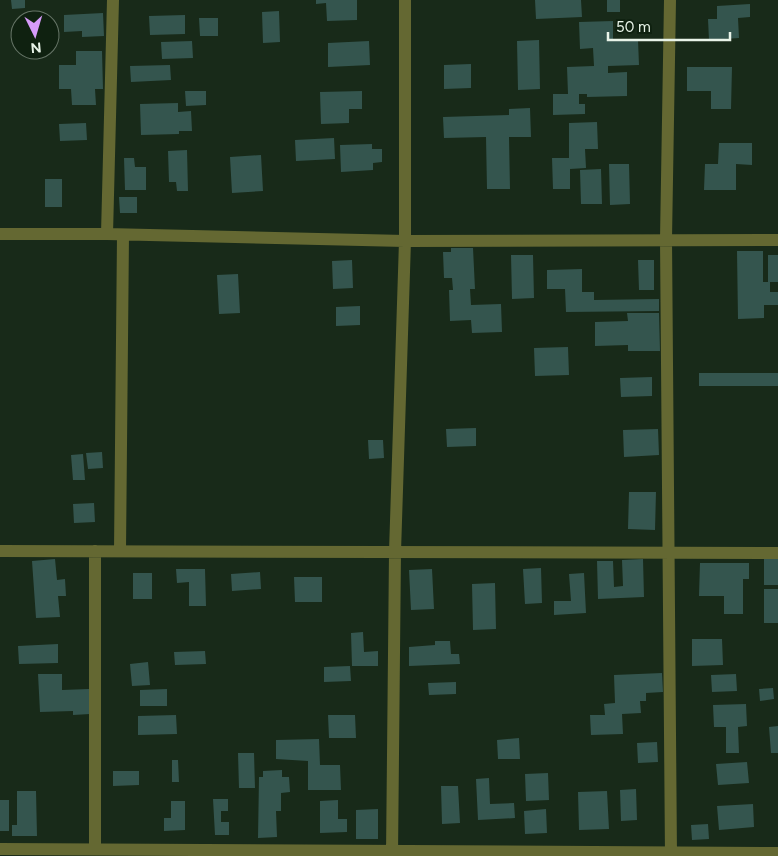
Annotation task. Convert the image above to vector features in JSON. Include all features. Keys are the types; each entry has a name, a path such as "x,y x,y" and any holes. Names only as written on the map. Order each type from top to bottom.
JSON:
{"street":[{"path":"107,234 113,0"},
{"path":"392,853 395,552 405,241 405,0"},
{"path":"670,0 666,239 671,854"},
{"path":"0,234 107,234 405,241 778,240"},
{"path":"120,551 123,235"},
{"path":"0,551 778,553"},
{"path":"94,551 95,849"},
{"path":"0,849 95,849 114,853 671,854 778,852"}],"building":[{"path":"11,0 25,0 25,8 12,9"},
{"path":"316,0 357,0 357,20 327,21 326,3 316,4"},
{"path":"535,0 581,0 582,17 536,19"},
{"path":"607,0 620,0 620,12 607,12"},
{"path":"750,4 750,17 738,18 739,38 709,40 708,19 717,19 717,6"},
{"path":"279,11 280,42 263,43 262,12"},
{"path":"103,13 104,36 82,37 82,31 64,32 64,15"},
{"path":"185,15 185,34 150,35 149,16"},
{"path":"199,18 218,18 218,36 200,36"},
{"path":"613,21 613,40 638,40 639,65 608,66 608,73 627,72 627,96 587,97 587,94 579,94 579,104 585,104 585,114 553,115 553,94 568,94 567,67 594,66 593,48 580,49 579,22"},
{"path":"539,40 540,89 518,90 517,41"},
{"path":"192,41 193,58 162,59 161,42"},
{"path":"369,41 370,65 328,67 328,43"},
{"path":"76,51 102,51 103,89 95,89 96,105 72,105 71,89 59,89 59,65 76,65"},
{"path":"471,64 471,88 444,89 444,65"},
{"path":"170,65 171,80 131,82 130,66"},
{"path":"687,67 732,67 731,109 711,109 711,91 687,91"},
{"path":"185,91 206,91 206,105 186,106"},
{"path":"362,91 362,109 349,109 349,123 321,124 320,92"},
{"path":"178,103 178,112 191,111 192,131 179,131 179,134 141,135 140,104"},
{"path":"530,108 531,137 509,137 510,189 487,189 486,137 444,138 443,117 509,115 509,109"},
{"path":"597,122 598,149 585,149 586,168 570,169 570,189 553,189 552,158 569,158 569,123"},
{"path":"86,123 87,140 60,141 59,124"},
{"path":"334,138 335,159 296,161 295,140"},
{"path":"719,143 752,143 752,165 736,164 736,190 704,190 705,164 718,164"},
{"path":"372,144 372,149 382,149 382,162 373,163 373,170 341,172 340,145"},
{"path":"187,150 188,191 177,191 176,182 169,182 168,151"},
{"path":"261,155 263,191 232,193 230,157"},
{"path":"124,158 134,158 135,167 146,167 146,190 125,190"},
{"path":"609,164 629,164 630,204 610,205"},
{"path":"601,169 602,204 581,204 580,170"},
{"path":"45,179 62,179 62,207 45,207"},
{"path":"119,197 137,197 137,213 120,213"},
{"path":"451,248 473,248 475,289 470,289 471,305 501,304 502,332 472,333 471,320 450,321 449,290 453,290 452,278 444,278 443,252 451,252"},
{"path":"737,251 763,251 763,282 770,282 770,292 778,292 778,305 764,305 764,318 738,319"},
{"path":"511,255 533,255 534,298 512,299"},
{"path":"768,255 778,255 778,282 768,282"},
{"path":"352,260 353,288 333,289 332,261"},
{"path":"638,260 654,260 654,290 639,290"},
{"path":"582,269 582,292 594,292 594,300 659,299 659,311 566,312 565,289 547,289 547,270"},
{"path":"238,274 240,313 219,314 217,275"},
{"path":"360,306 360,325 336,326 336,307"},
{"path":"627,313 659,313 660,351 628,351 628,345 595,346 595,322 628,321"},
{"path":"568,347 569,375 535,376 534,348"},
{"path":"699,373 778,373 778,386 699,386"},
{"path":"652,377 652,396 621,397 620,378"},
{"path":"476,428 476,446 447,447 446,429"},
{"path":"658,429 659,455 624,457 623,430"},
{"path":"368,440 383,440 384,458 369,459"},
{"path":"102,452 103,468 88,469 86,453"},
{"path":"83,454 85,480 73,480 71,455"},
{"path":"629,492 656,492 655,530 628,529"},
{"path":"94,503 95,522 74,523 73,504"},
{"path":"764,557 778,557 778,585 764,585"},
{"path":"55,559 57,580 65,579 66,596 58,596 60,617 36,618 32,561"},
{"path":"643,559 644,597 598,599 597,561 613,561 614,587 623,586 622,560"},
{"path":"700,563 749,563 749,579 743,579 743,614 724,614 724,596 699,596"},
{"path":"541,568 542,603 525,604 523,569"},
{"path":"176,569 205,569 206,606 189,606 189,582 177,583"},
{"path":"432,569 434,609 411,610 409,570"},
{"path":"260,572 261,589 232,591 231,574"},
{"path":"133,573 152,573 152,599 133,599"},
{"path":"584,573 586,613 554,615 554,601 571,601 569,574"},
{"path":"294,577 322,577 322,602 295,602"},
{"path":"495,583 496,629 473,630 472,584"},
{"path":"764,589 778,589 778,623 764,623"},
{"path":"363,632 364,652 378,651 378,666 352,666 351,633"},
{"path":"692,639 722,639 723,665 692,666"},
{"path":"435,641 450,641 451,654 459,654 460,664 409,666 409,647 435,645"},
{"path":"58,644 58,663 19,664 18,646"},
{"path":"205,651 206,664 175,665 174,652"},
{"path":"148,662 150,685 132,686 130,664"},
{"path":"350,666 351,681 324,682 324,667"},
{"path":"662,673 663,692 646,693 646,701 640,701 641,713 622,714 623,734 591,735 590,715 605,715 604,704 615,703 614,675"},
{"path":"38,674 62,674 62,690 89,689 90,714 73,715 73,711 40,712"},
{"path":"736,674 737,691 712,692 711,675"},
{"path":"456,682 456,694 429,695 428,683"},
{"path":"773,688 774,699 760,701 759,689"},
{"path":"167,689 167,706 140,706 140,690"},
{"path":"746,704 747,726 738,727 739,753 726,753 726,727 714,727 713,705"},
{"path":"176,715 177,734 138,735 138,716"},
{"path":"328,715 355,715 356,738 329,738"},
{"path":"778,726 778,753 771,753 769,727"},
{"path":"519,738 520,759 498,759 497,740"},
{"path":"319,739 320,765 340,765 341,790 308,790 308,761 276,759 276,740"},
{"path":"657,742 658,762 638,763 637,743"},
{"path":"238,753 254,753 255,788 239,788"},
{"path":"172,760 178,760 179,782 172,782"},
{"path":"747,762 749,783 718,785 716,764"},
{"path":"282,770 282,777 289,777 290,792 281,793 281,811 276,811 277,837 258,838 259,777 263,777 263,771"},
{"path":"113,771 139,771 139,785 113,786"},
{"path":"548,773 549,800 526,801 525,774"},
{"path":"489,778 490,804 514,803 515,818 478,820 476,779"},
{"path":"441,786 458,786 460,823 442,824"},
{"path":"636,789 637,820 621,821 620,790"},
{"path":"17,791 36,791 37,836 12,836 12,825 17,825"},
{"path":"607,791 609,829 579,830 578,792"},
{"path":"213,799 228,799 228,811 221,811 221,822 229,822 229,835 215,835"},
{"path":"0,800 9,800 9,831 0,831"},
{"path":"338,800 338,819 347,819 347,832 320,833 320,801"},
{"path":"171,801 185,801 185,830 164,831 164,818 171,818"},
{"path":"753,804 754,827 719,830 717,806"},
{"path":"378,809 378,839 356,839 356,810"},
{"path":"546,809 547,833 525,834 524,811"},
{"path":"708,824 709,839 692,840 691,825"}]}
